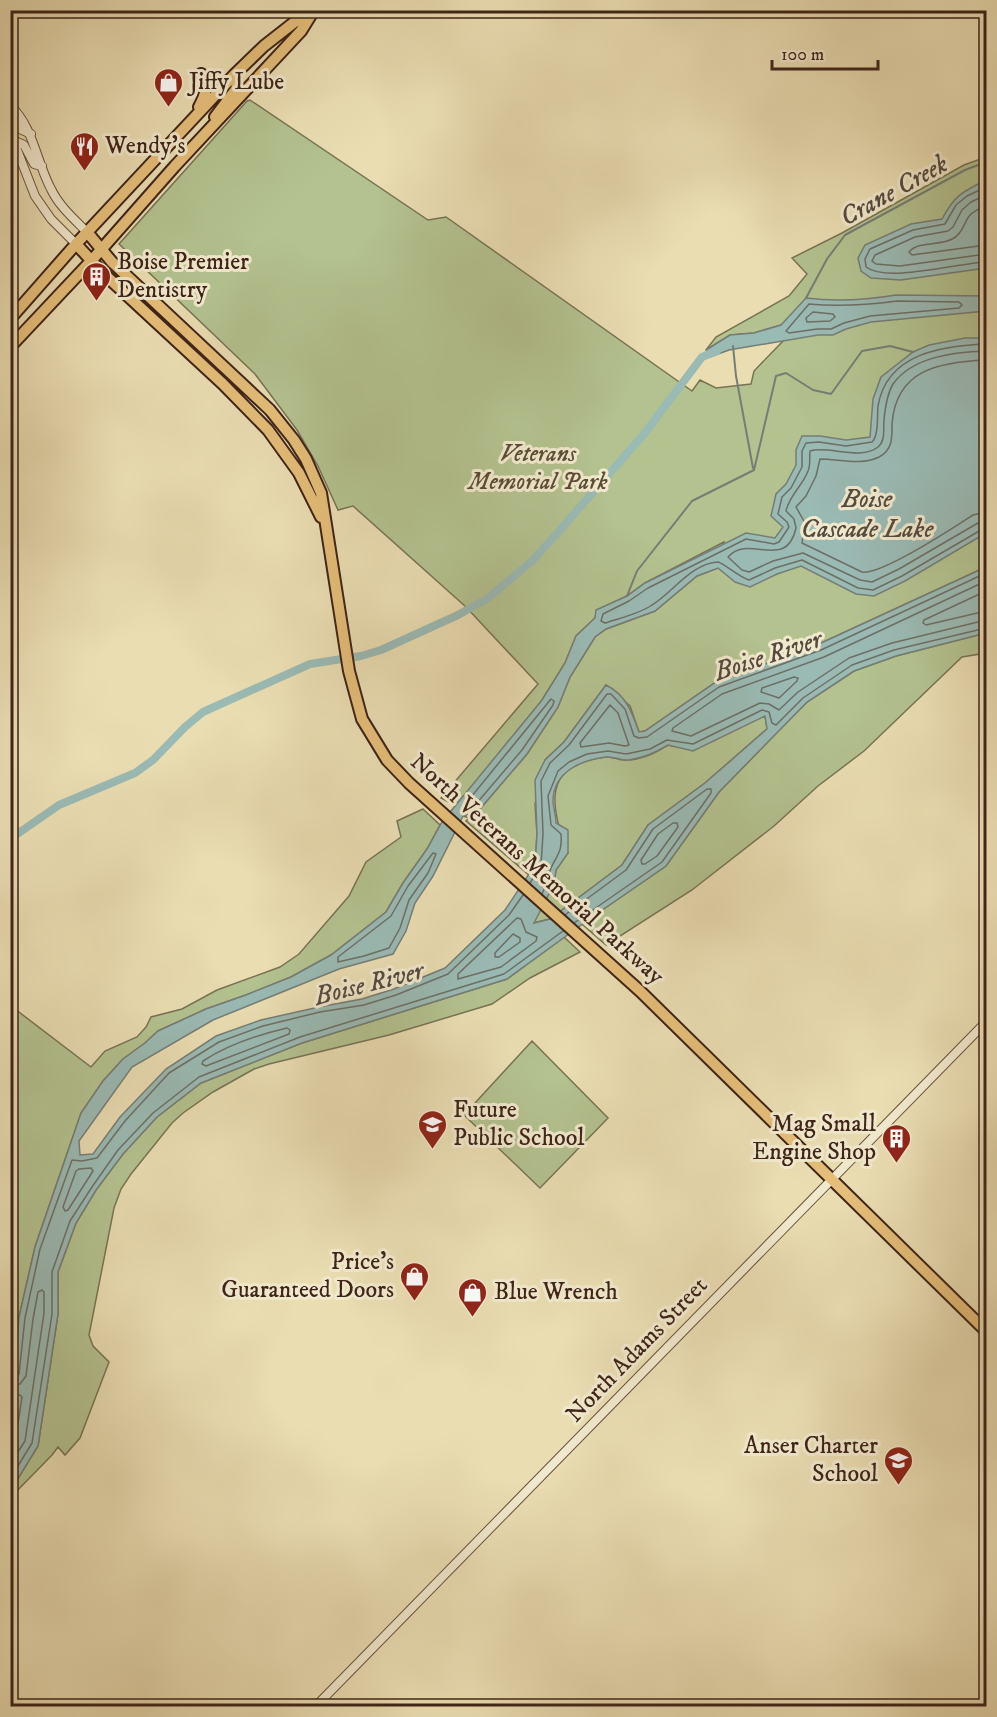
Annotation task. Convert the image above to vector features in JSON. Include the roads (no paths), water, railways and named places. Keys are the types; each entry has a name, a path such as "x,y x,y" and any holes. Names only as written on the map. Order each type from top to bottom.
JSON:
{"main road":[{"path":"10,319 87,232 235,74 264,46 312,10"},
{"path":"10,347 301,31 312,10"},
{"path":"187,127 206,95 207,86 201,74"},
{"path":"202,138 222,106 237,88 235,74"},
{"name":"North Veterans Memorial Parkway","path":"87,232 112,262 255,395 289,432 306,459 321,493 349,671 362,719 387,760 428,800 640,991 987,1331"},
{"name":"North Veterans Memorial Parkway","path":"76,244 268,430 299,473 327,528"}],"street":[{"path":"10,105 31,134 52,192 64,209 87,232"},
{"path":"10,115 20,129 31,134"},
{"path":"10,132 35,196 51,219 76,244"},
{"path":"15,141 24,145 34,164 42,166"},
{"name":"North Adams Street","path":"316,1707 987,1022"}],"water":[{"path":"986,180 986,268 901,280 871,278 861,271 858,258 865,245 911,224 942,219 960,195"},
{"path":"896,295 986,296 986,311 871,322 833,335 818,335 729,350 710,357 706,350 730,335 754,333 781,325 806,298 851,300"},
{"name":"Boise Cascade Lake","path":"965,338 986,338 986,533 905,581 874,596 856,594 801,566 750,587 735,582 718,568 697,576 655,611 606,629 595,637 570,677 558,707 527,754 479,810 463,816 433,876 415,903 406,931 393,954 339,969 213,1020 132,1067 79,1141 80,1155 93,1154 120,1117 166,1069 216,1036 261,1020 362,999 394,989 445,968 505,910 535,865 537,834 535,780 545,760 564,742 606,685 623,699 631,711 639,732 645,731 716,682 819,644 986,567 986,633 896,656 854,671 807,702 719,792 666,866 507,979 302,1043 201,1083 157,1117 123,1154 96,1190 76,1223 58,1272 58,1314 38,1446 11,1490 11,1382 19,1317 35,1247 81,1113 103,1081 123,1059 158,1031 206,1009 291,977 331,955 386,912 442,822 542,700 565,663 576,636 595,618 596,610 746,533 775,538 783,527 771,516 776,494 786,484 796,465 796,450 802,436 846,440 870,437 873,399 881,377 913,352 929,345","holes":["765,716 767,729 705,783 648,825 622,865 550,919 534,923 554,884 556,870 568,853 568,830 556,823 553,803 558,781 564,774 588,761 609,757 634,759 649,755 668,745 693,751"]}],"waterway":[{"name":"Crane Creek","path":"806,298 827,259 845,235 965,170 986,162"},
{"path":"733,346 736,376 753,468"},
{"path":"627,596 637,571 692,501 754,470 776,376 786,373 813,390 831,394 862,351 890,346 913,352"},
{"path":"10,839 59,805 135,773 153,760 203,712 310,664 361,656 381,650 458,615 488,598 532,561 644,434 702,357 717,351"}],"place":[{"name":"Jiffy Lube","path":"168,108"},
{"name":"Wendy's","path":"84,172"},
{"name":"Boise Premier Dentistry","path":"96,302"},
{"name":"Future Public School","path":"432,1150"},
{"name":"Mag Small Engine Shop","path":"897,1164"},
{"name":"Price's Guaranteed Doors","path":"415,1302"},
{"name":"Blue Wrench","path":"473,1318"},
{"name":"Anser Charter School","path":"899,1486"}],"park label":[{"name":"Veterans Memorial Park","path":"538,468"}],"water label":[{"name":"Boise River","path":"768,656"},
{"name":"Boise River","path":"369,984"}]}
